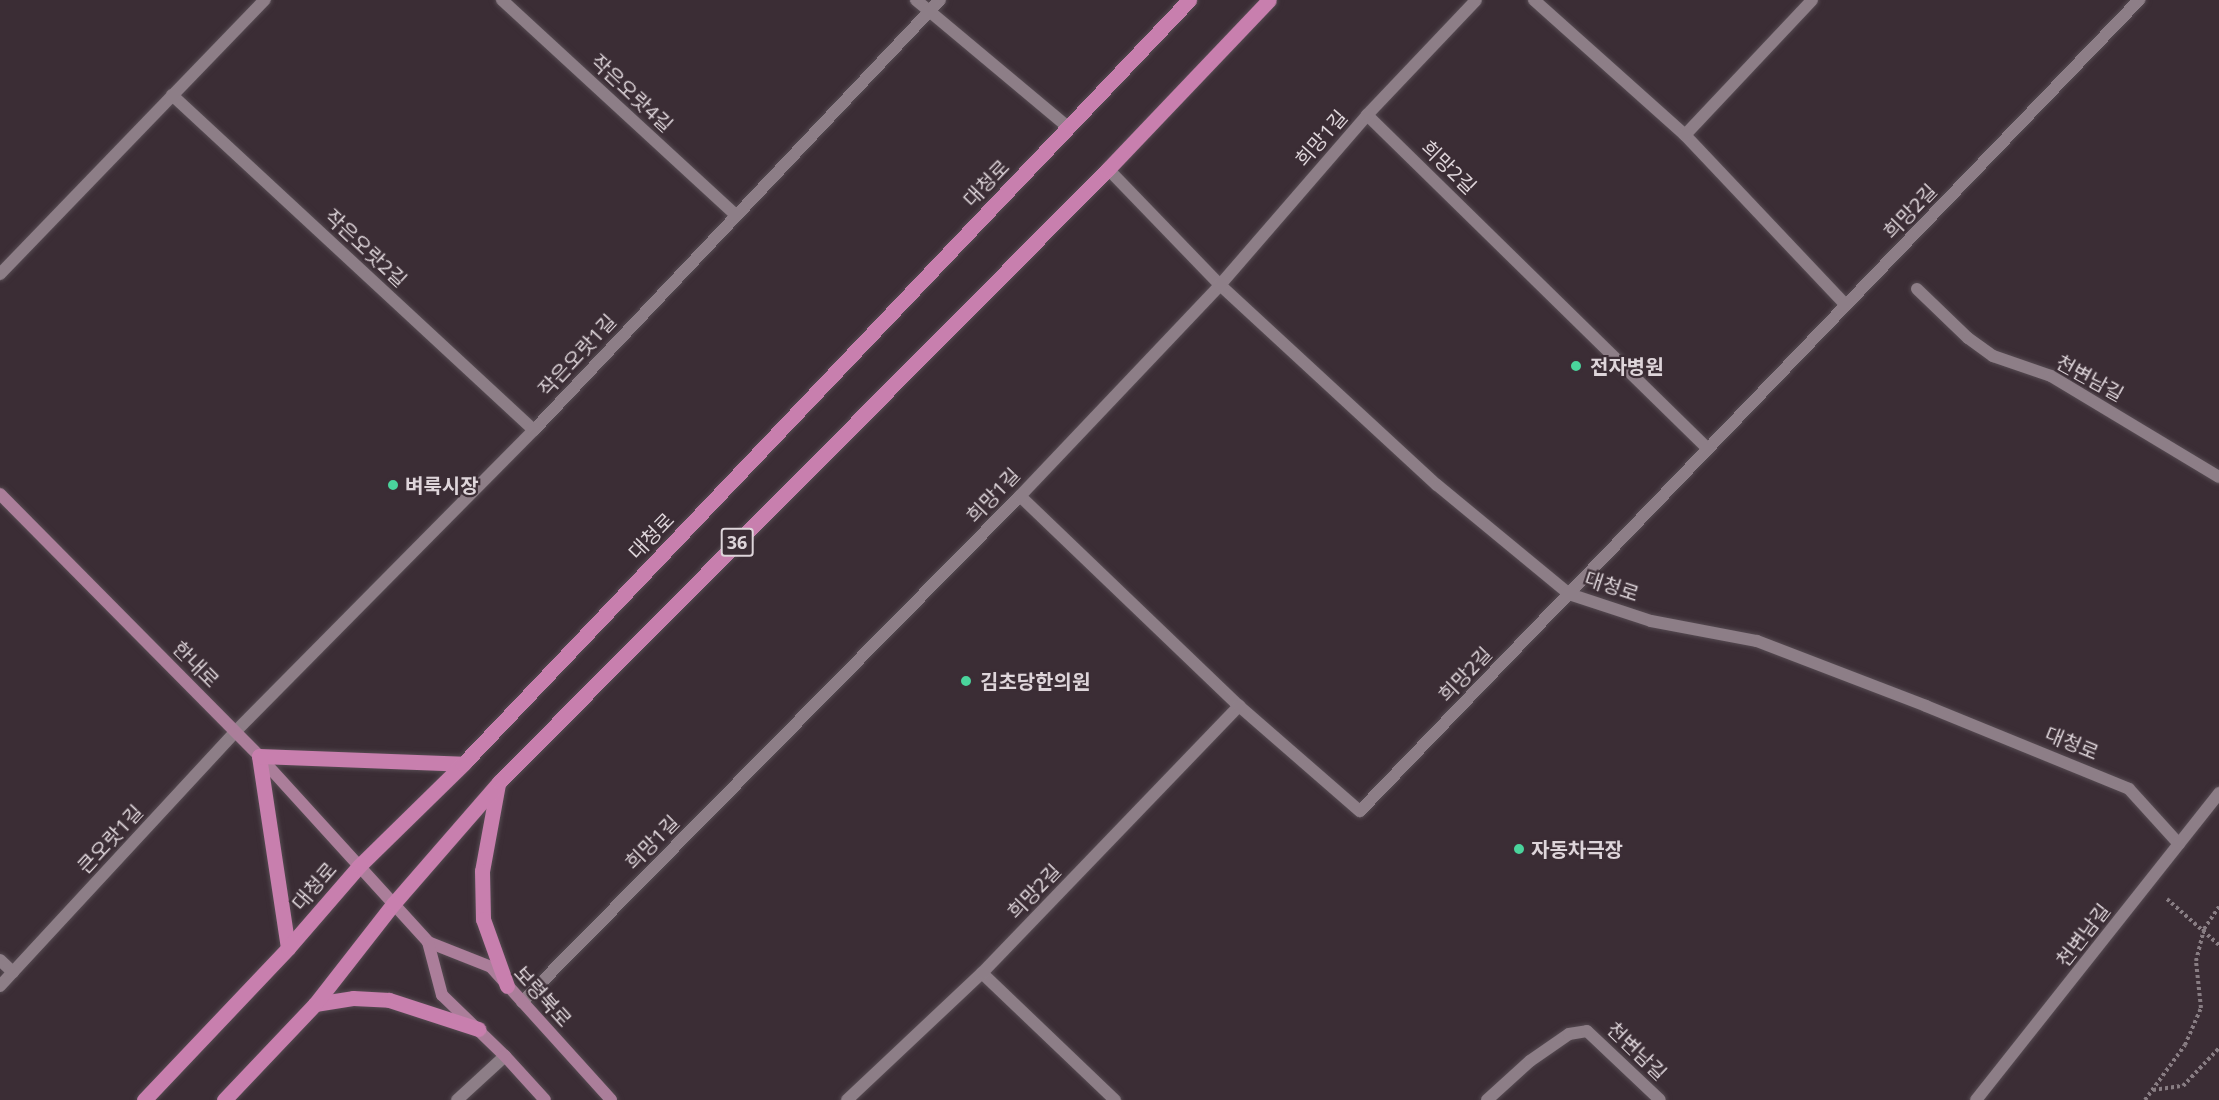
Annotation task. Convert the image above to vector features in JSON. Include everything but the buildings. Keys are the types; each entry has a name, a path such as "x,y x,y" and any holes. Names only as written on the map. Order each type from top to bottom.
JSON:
{"main road":[{"name":"대청로","path":"144,1100 288,948 359,866 463,764 1189,0"},
{"name":"36","path":"224,1100 315,1004 394,903 499,782 1108,169 1269,0"},
{"name":"한내로","path":"0,494 236,731 359,866"},
{"path":"288,948 259,756 463,764"},
{"path":"499,782 482,871 483,919 507,986"},
{"name":"보령북로","path":"359,866 428,942 442,995 505,1056 545,1100"},
{"name":"보령북로","path":"428,942 491,967 612,1100"},
{"path":"315,1004 353,998 389,1000 478,1029"}],"street":[{"path":"0,274 265,0"},
{"name":"작은오랏4길","path":"502,0 736,215"},
{"path":"916,0 1068,127"},
{"name":"작은오랏1길","path":"236,731 534,430 940,0"},
{"name":"희망1길","path":"522,1002 1020,496 1220,285 1367,115 1476,0"},
{"path":"1534,0 1685,135 1846,305"},
{"path":"1685,135 1812,0"},
{"name":"희망2길","path":"1020,496 1239,706 1360,811 2139,0"},
{"name":"작은오랏2길","path":"172,95 534,430"},
{"name":"희망2길","path":"1367,115 1708,449"},
{"name":"대청로","path":"1108,169 1220,285 1437,484 1569,594 1651,621 1757,641 1958,719 2129,789 2179,844"},
{"name":"천변남길","path":"1917,289 1968,338 1993,356 2051,376 2219,477"},
{"name":"희망2길","path":"847,1100 982,973 1239,706"},
{"name":"큰오랏1길","path":"0,986 236,731"},
{"name":"천변남길","path":"1976,1100 2219,794"},
{"path":"0,960 13,972"},
{"path":"982,973 1115,1100"},
{"name":"천변남길","path":"1487,1100 1530,1061 1569,1034 1587,1030 1660,1100"},
{"path":"457,1100 505,1056"}],"path":[{"path":"2148,884 2204,929 2219,945"},
{"path":"2145,1100 2185,1045 2201,1008 2196,961 2204,929 2219,908"},
{"path":"2153,1090 2183,1086 2219,1048"}],"place":[{"name":"전자병원","path":"1576,366"},
{"name":"벼룩시장","path":"393,485"},
{"name":"김초당한의원","path":"966,681"},
{"name":"자동차극장","path":"1519,849"}]}
